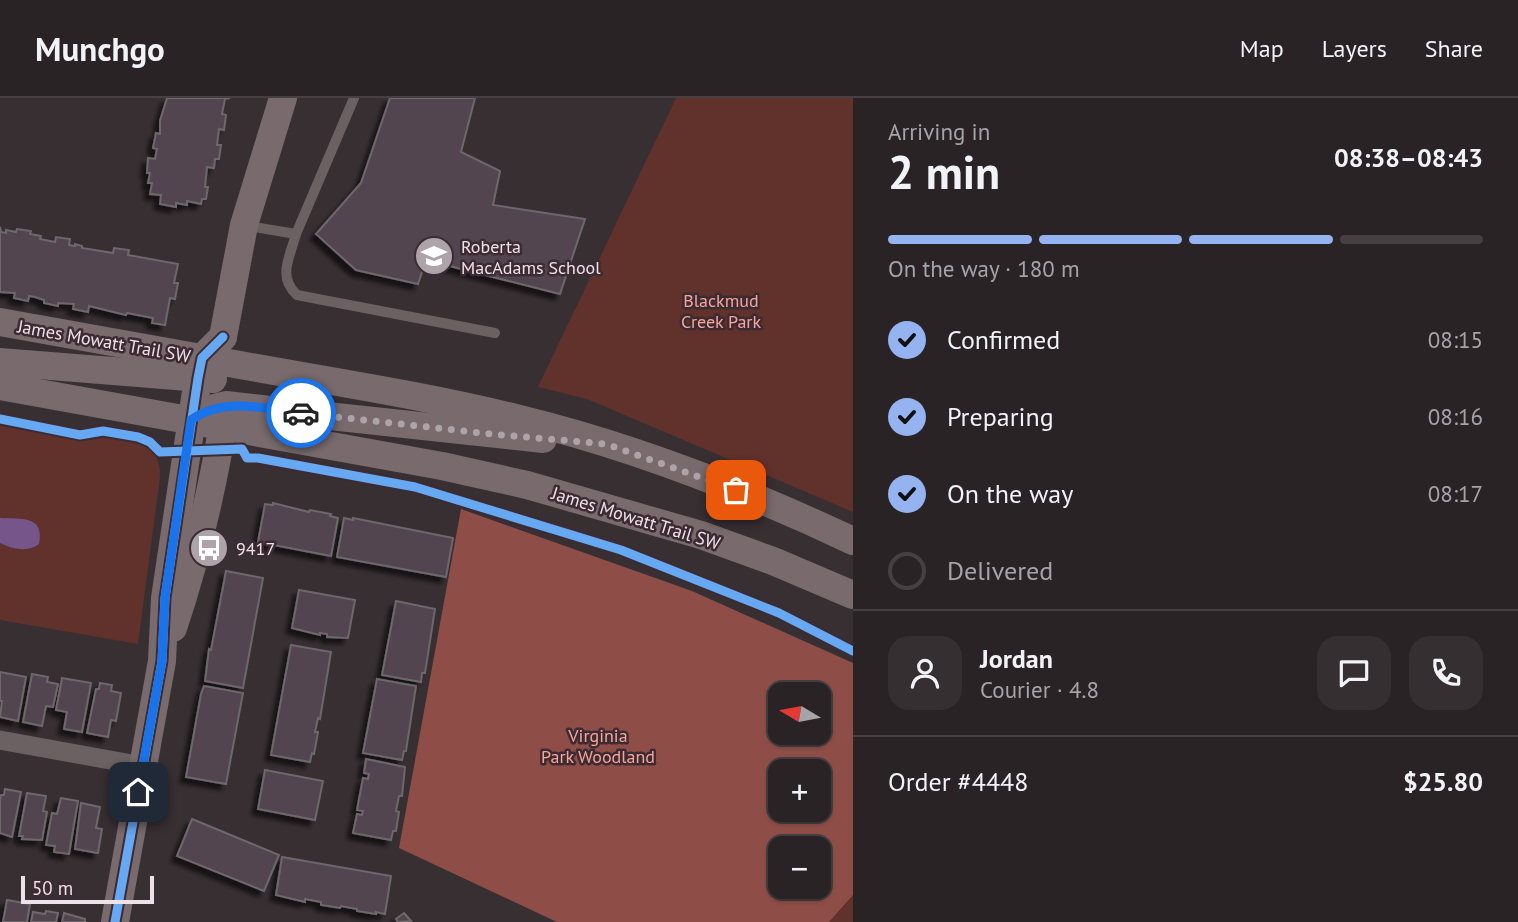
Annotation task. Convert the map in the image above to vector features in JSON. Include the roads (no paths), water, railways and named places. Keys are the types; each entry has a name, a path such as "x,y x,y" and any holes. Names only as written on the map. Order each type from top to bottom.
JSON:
{"main road":[{"path":"115,922 162,661 165,598 200,368 223,337 244,225 283,98"},
{"name":"James Mowatt Trail SW","path":"0,322 200,368 232,364 308,375 522,419 686,471 785,509 853,541"},
{"path":"162,661 194,566 216,475 232,364 223,337"},
{"path":"0,362 200,368"},
{"name":"James Mowatt Trail SW","path":"0,386 191,420 224,415 527,485 701,535 774,561 853,594"},
{"path":"224,415 606,444"}],"street":[{"path":"0,740 143,766"}],"lane":[{"path":"354,98 296,234 285,275 289,288 297,295 495,332"},
{"path":"244,225 296,234"}],"place":[{"name":"Roberta MacAdams School","path":"434,256"},
{"name":"9417","path":"209,548"}],"park label":[{"name":"Blackmud Creek Park","path":"721,310"},
{"name":"Virginia Park Woodland","path":"598,745"}]}
